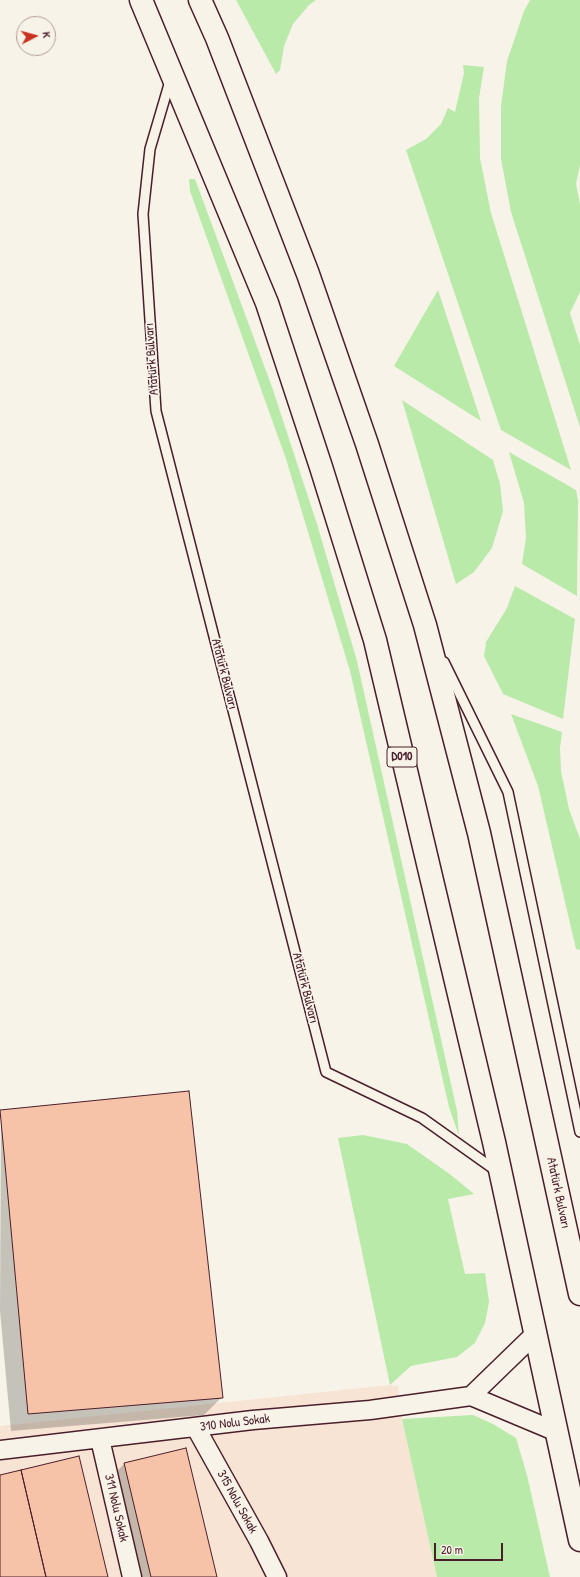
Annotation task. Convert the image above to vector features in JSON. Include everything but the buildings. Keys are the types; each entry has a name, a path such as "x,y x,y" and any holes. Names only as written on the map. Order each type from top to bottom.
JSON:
{"highway":[{"name":"D010","path":"141,0 266,303 321,467 374,640 501,1174 558,1432 580,1540"},
{"name":"Atatürk Bulvarı","path":"200,0 217,38 308,274 368,444 425,625 479,833 580,1294"}],"street":[{"path":"536,1333 471,1396 558,1432"},
{"name":"310 Nolu Sokak","path":"0,1450 196,1428 253,1420 370,1410 471,1396"},
{"name":"315 Nolu Sokak","path":"196,1428 259,1541 277,1577"},
{"name":"311 Nolu Sokak","path":"100,1439 132,1577"}],"lane":[{"name":"Atatürk Bulvarı","path":"172,74 150,149 143,214 156,411 326,1072 422,1118 501,1174"},
{"name":"Atatürk Bulvarı","path":"425,625 508,792 580,1132"}],"shaded area":[{"path":"390,1385 398,1386 402,1419 437,1577 0,1577 0,1426"}],"green space":[{"path":"236,0 316,0 309,5 293,24 284,46 280,70 276,74"},
{"path":"530,0 580,0 580,165 576,184 580,204 580,292 570,313 580,345 580,427 511,212 501,159 501,106 507,61 524,11"},
{"path":"463,65 484,67 479,98 480,158 491,213 571,470 501,430 406,150 426,139 441,124 448,108 455,112 464,73"},
{"path":"189,179 195,179 272,387 317,524 357,661 457,1111 459,1136 449,1107 350,671 286,459 190,191"},
{"path":"438,290 481,421 394,366"},
{"path":"402,400 493,460 500,484 503,511 492,548 474,572 456,584"},
{"path":"509,452 576,490 578,501 577,596 522,564 526,538 524,503"},
{"path":"515,586 575,619 563,719 503,694 484,656 486,642 507,608"},
{"path":"511,714 562,732 560,748 561,771 569,809 580,839 580,950 576,949 538,786"},
{"path":"363,1135 407,1144 451,1175 474,1194 448,1199 465,1274 485,1273 489,1302 485,1323 475,1343 457,1357 411,1366 390,1385 338,1138"},
{"path":"473,1415 493,1424 516,1438 527,1475 550,1577 437,1577 402,1419"}]}
